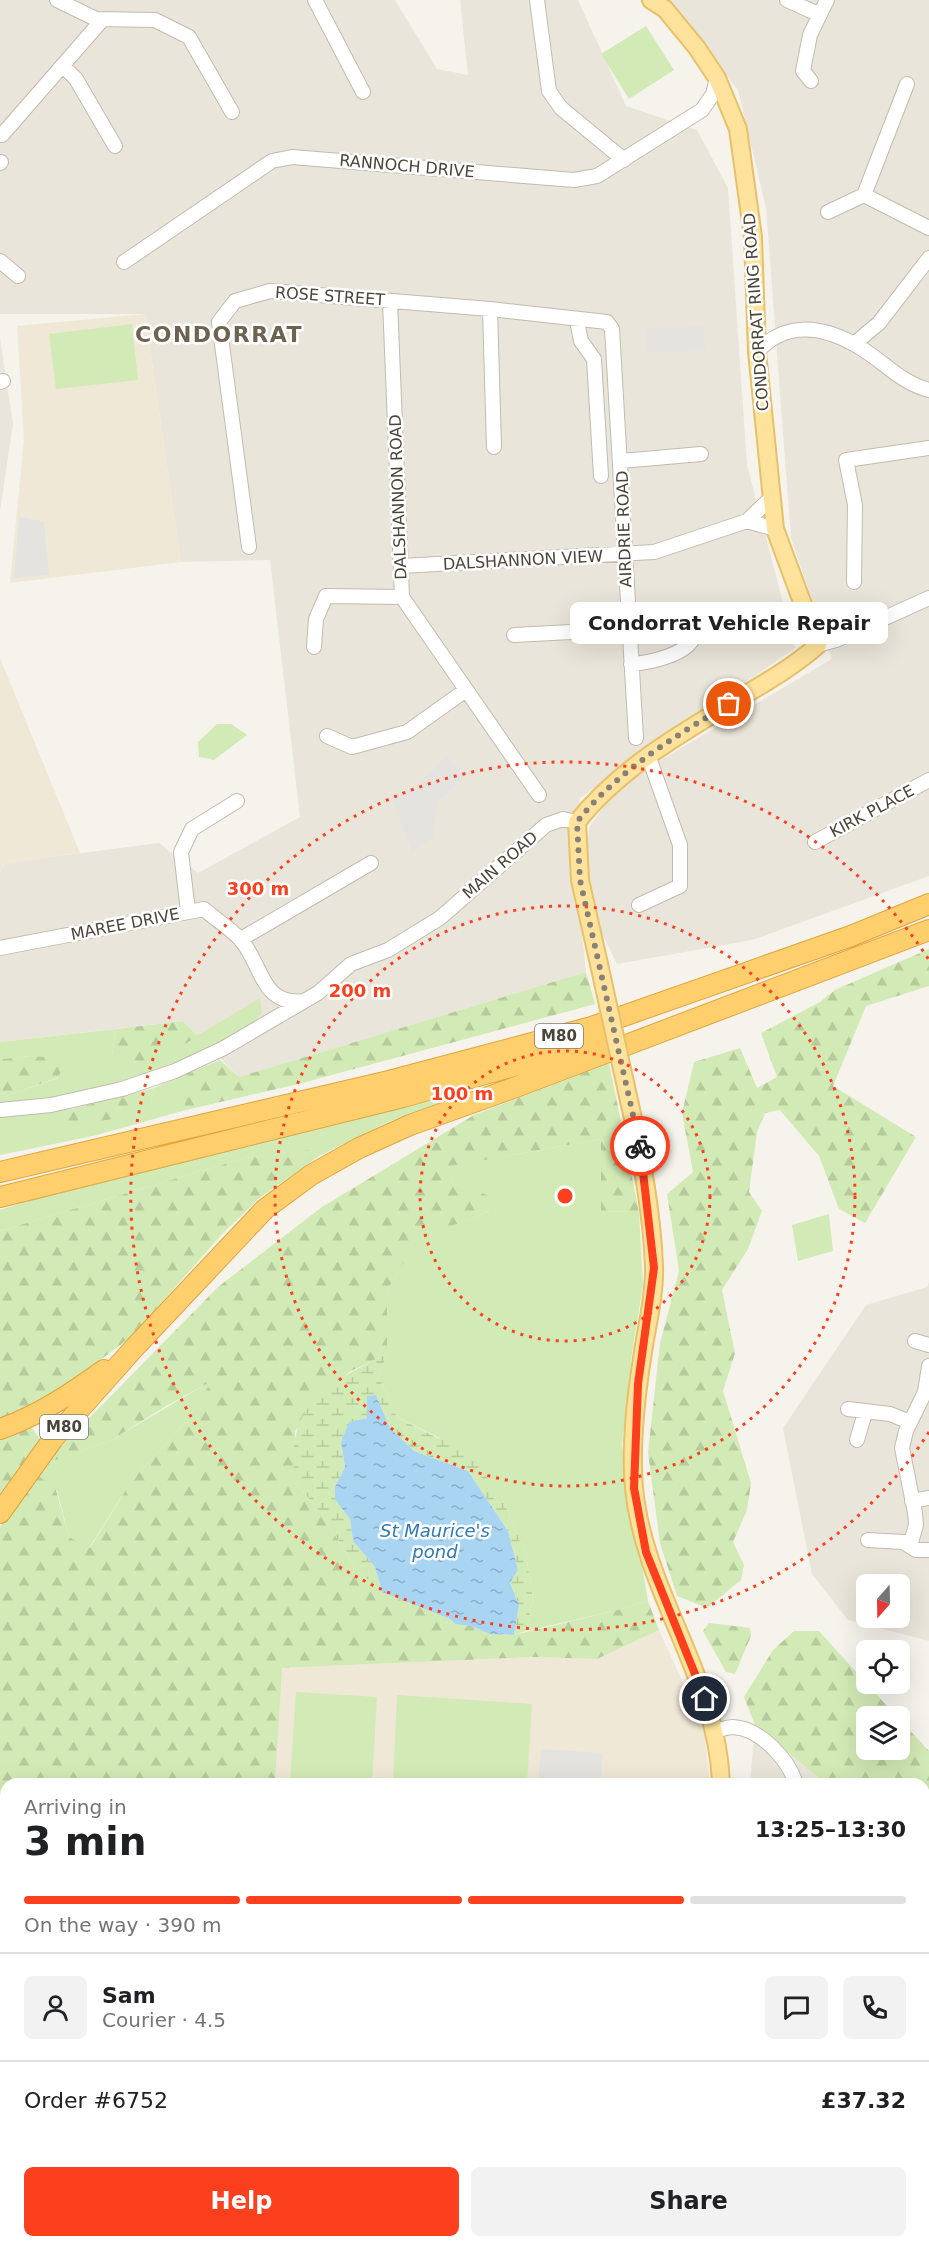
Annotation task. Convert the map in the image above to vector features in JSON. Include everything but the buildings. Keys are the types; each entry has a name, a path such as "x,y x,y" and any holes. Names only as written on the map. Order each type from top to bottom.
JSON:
{"highway":[{"name":"M80","path":"0,1172 388,1081 592,1028 851,936 929,904"},
{"name":"M80","path":"0,1513 53,1439 135,1347 266,1209 312,1175 359,1148 410,1125 929,930"},
{"name":"M80","path":"0,1197 510,1069 748,998"},
{"name":"M80","path":"0,1159 30,1151 178,1129"},
{"name":"M80","path":"0,1429 16,1424 72,1393 135,1347"}],"main road":[{"name":"CONDORRAT RING ROAD","path":"651,0 664,9 697,48 717,78 733,112 742,150 753,237 757,352 775,529 818,645"},
{"path":"720,1778 714,1731 700,1683 646,1552 634,1488 638,1384 654,1268 639,1144 580,880 577,822 610,785 648,756 795,665 818,645"}],"street":[{"path":"57,0 96,19 156,20 189,36 232,112"},
{"path":"315,0 363,92"},
{"path":"537,0 549,91 561,108 624,160"},
{"path":"787,0 818,15"},
{"path":"811,81 803,71 810,35 827,0"},
{"path":"2,135 103,19"},
{"path":"64,66 76,79 115,146"},
{"path":"702,110 713,94 717,78"},
{"path":"828,212 864,195 907,84"},
{"path":"702,110 733,112"},
{"name":"RANNOCH DRIVE","path":"124,262 272,161 292,157 574,180 597,176 702,110"},
{"path":"864,195 929,228"},
{"path":"854,344 879,323 929,258"},
{"path":"0,261 18,276"},
{"name":"ROSE STREET","path":"249,547 219,322 235,301 270,291 490,309 578,321 607,322"},
{"name":"DALSHANNON ROAD","path":"390,301 402,597 539,795"},
{"path":"490,309 494,447"},
{"path":"755,313 771,329 782,332"},
{"path":"578,321 581,341 594,359 601,476"},
{"name":"AIRDRIE ROAD","path":"607,322 612,329 636,738"},
{"path":"757,352 766,341 782,332 803,328 854,344 897,377 929,390"},
{"path":"854,582 855,505 846,460 929,448"},
{"path":"621,461 701,454"},
{"name":"DALSHANNON VIEW","path":"401,566 654,552 747,521 772,497"},
{"path":"747,521 775,529"},
{"path":"314,647 316,619 326,596 402,597"},
{"path":"818,645 836,640 929,598"},
{"path":"631,664 661,660 690,644 695,634 696,612 734,614"},
{"path":"514,635 629,629"},
{"path":"327,736 352,747 407,732 466,690"},
{"path":"639,905 680,886 680,845 648,756"},
{"name":"KIRK PLACE","path":"815,842 929,780"},
{"path":"188,911 181,852 192,829 237,801"},
{"name":"MAIN ROAD","path":"0,1110 51,1105 122,1089 175,1071 224,1048 306,1001 351,964 388,950 440,918 546,825 563,819 577,822"},
{"path":"241,939 371,863"},
{"name":"MAREE DRIVE","path":"0,948 204,909 241,939 270,990"},
{"path":"270,990 279,999 291,1002 306,1001"},
{"path":"266,1024 271,1013 270,990"},
{"path":"910,1546 916,1525 902,1448 910,1422 925,1392 929,1366"},
{"path":"848,1409 865,1413 890,1414 910,1422"},
{"path":"857,1440 865,1413"},
{"path":"912,1501 929,1498"},
{"path":"868,1539 903,1542 916,1550 929,1550"},
{"path":"714,1731 731,1727 744,1729 761,1738 786,1763 793,1778"}],"shaded area":[{"path":"0,0 395,0 437,69 468,75 460,0 578,0 626,106 697,130 728,188 747,465 795,648 580,798 572,841 586,972 239,1077 183,1021 0,1042 0,873 5,863 159,843 198,873 300,817 270,560 181,562 145,314 0,314"},
{"path":"668,0 929,0 929,876 752,940 617,964 594,918 585,856 590,826 612,796 637,774 832,659 791,538 766,208 738,90"},
{"path":"145,314 181,562 10,583 24,439 17,326"},
{"path":"704,327 705,351 647,352 647,328"},
{"path":"0,338 13,424 0,511"},
{"path":"19,516 44,522 49,575 14,578"},
{"path":"0,658 80,853 5,863 0,873"},
{"path":"447,756 464,777 437,803 433,837 412,852 391,798 419,785"},
{"path":"929,1282 929,1641 879,1628 910,1628 910,1574 856,1574 856,1622 848,1620 812,1574 783,1428 866,1305 927,1287"},
{"path":"659,1630 704,1729 709,1778 275,1778 281,1668 534,1657 597,1659"},
{"path":"755,1725 819,1778 751,1778"},
{"path":"541,1749 603,1753 601,1778 538,1778"}],"green space":[{"path":"646,26 674,70 629,99 601,54"},
{"path":"132,324 138,380 56,389 49,334"},
{"path":"217,724 231,724 247,735 214,760 199,757 198,742"},
{"path":"929,949 929,986 866,1006 833,1086 916,1137 865,1223 839,1209 819,1156 780,1110 765,1113 757,1132 749,1192 762,1211 748,1249 722,1290 735,1353 723,1391 751,1483 747,1510 733,1542 744,1565 741,1580 707,1608 677,1596 660,1543 648,1453 660,1343 679,1271 667,1194 693,1172 682,1113 694,1062 740,1048 757,1088 777,1077 761,1033 820,1002 835,990"},
{"path":"586,972 595,1004 302,1083 186,1110 180,1084 187,1074 220,1060 239,1077"},
{"path":"260,998 262,1012 256,1021 210,1048 159,1069 80,1094 0,1103 0,1094 18,1092 58,1078 61,1069 30,1056 5,1059 0,1057 0,1042 116,1029 112,1055 155,1061"},
{"path":"183,1021 198,1036 155,1061 144,1065 132,1065 122,1063 112,1055 116,1029"},
{"path":"30,1056 48,1058 55,1062 61,1069 59,1077 18,1092 0,1094 0,1057 5,1059"},
{"path":"609,1063 639,1212 601,1211 601,1139 446,1167 454,1184 493,1197 488,1211 465,1222 430,1231 400,1267 387,1291 387,1354 351,1371 334,1384 295,1431 295,1483 322,1514 355,1568 382,1592 450,1619 455,1624 471,1626 490,1634 514,1635 648,1601 659,1630 597,1659 534,1657 282,1668 275,1778 0,1778 0,1543 36,1474 56,1490 69,1537 90,1548 132,1480 180,1429 212,1381 110,1441 44,1464 218,1287 322,1207 474,1115"},
{"path":"187,1074 181,1084 186,1110 93,1136 0,1155 0,1116 72,1109 64,1114 151,1104 154,1088"},
{"path":"154,1088 151,1104 124,1117 71,1126 64,1114 72,1109"},
{"path":"475,1090 388,1122 319,1156 258,1199 309,1151 245,1158 0,1231 0,1210 79,1185"},
{"path":"601,1139 601,1211 639,1212 643,1285 632,1353 622,1445 648,1601 526,1631 533,1599 526,1555 501,1495 438,1437 397,1417 379,1377 387,1354 387,1291 400,1267 430,1230 465,1222 488,1211 492,1197 454,1184 445,1167"},
{"path":"310,1150 222,1234 133,1335 68,1385 0,1421 0,1231 245,1158"},
{"path":"829,1214 833,1251 798,1261 792,1225"},
{"path":"387,1354 379,1377 397,1417 469,1454 501,1495 526,1555 533,1599 526,1631 514,1635 519,1605 510,1583 518,1570 508,1531 468,1471 414,1451 390,1428 376,1395 367,1418 349,1423 341,1442 345,1467 335,1487 335,1498 350,1519 353,1541 375,1567 382,1592 355,1568 322,1514 295,1483 293,1456 296,1434 303,1416 314,1400 345,1376"},
{"path":"213,1380 180,1429 132,1480 89,1548 69,1537 57,1490 0,1543 0,1527 44,1464 110,1441"},
{"path":"32,1428 41,1441 0,1500 0,1439"},
{"path":"709,1623 750,1628 751,1636 735,1674 726,1672 703,1631"},
{"path":"794,1631 819,1631 856,1672 856,1694 876,1694 887,1706 856,1706 856,1760 910,1760 910,1731 929,1751 929,1778 819,1778 755,1725 744,1697 773,1650"},
{"path":"296,1692 377,1697 372,1778 290,1778"},
{"path":"397,1695 532,1704 527,1778 393,1778"}],"water":[{"name":"St Maurice's pond","path":"376,1395 390,1428 414,1451 468,1471 508,1531 518,1570 510,1583 519,1605 514,1635 490,1634 471,1626 455,1624 450,1619 382,1592 375,1567 353,1541 350,1519 335,1499 335,1487 345,1467 341,1442 349,1422 367,1418 367,1396"}],"way so far":[{"path":"640,1146 580,880 577,822 610,785 640,761 729,704"}],"place":[{"name":"Condorrat Vehicle Repair","path":"729,704"}],"district":[{"name":"CONDORRAT","path":"219,334"}],"route":[{"path":"640,1146 654,1268 638,1384 634,1488 646,1552 705,1699"}]}
